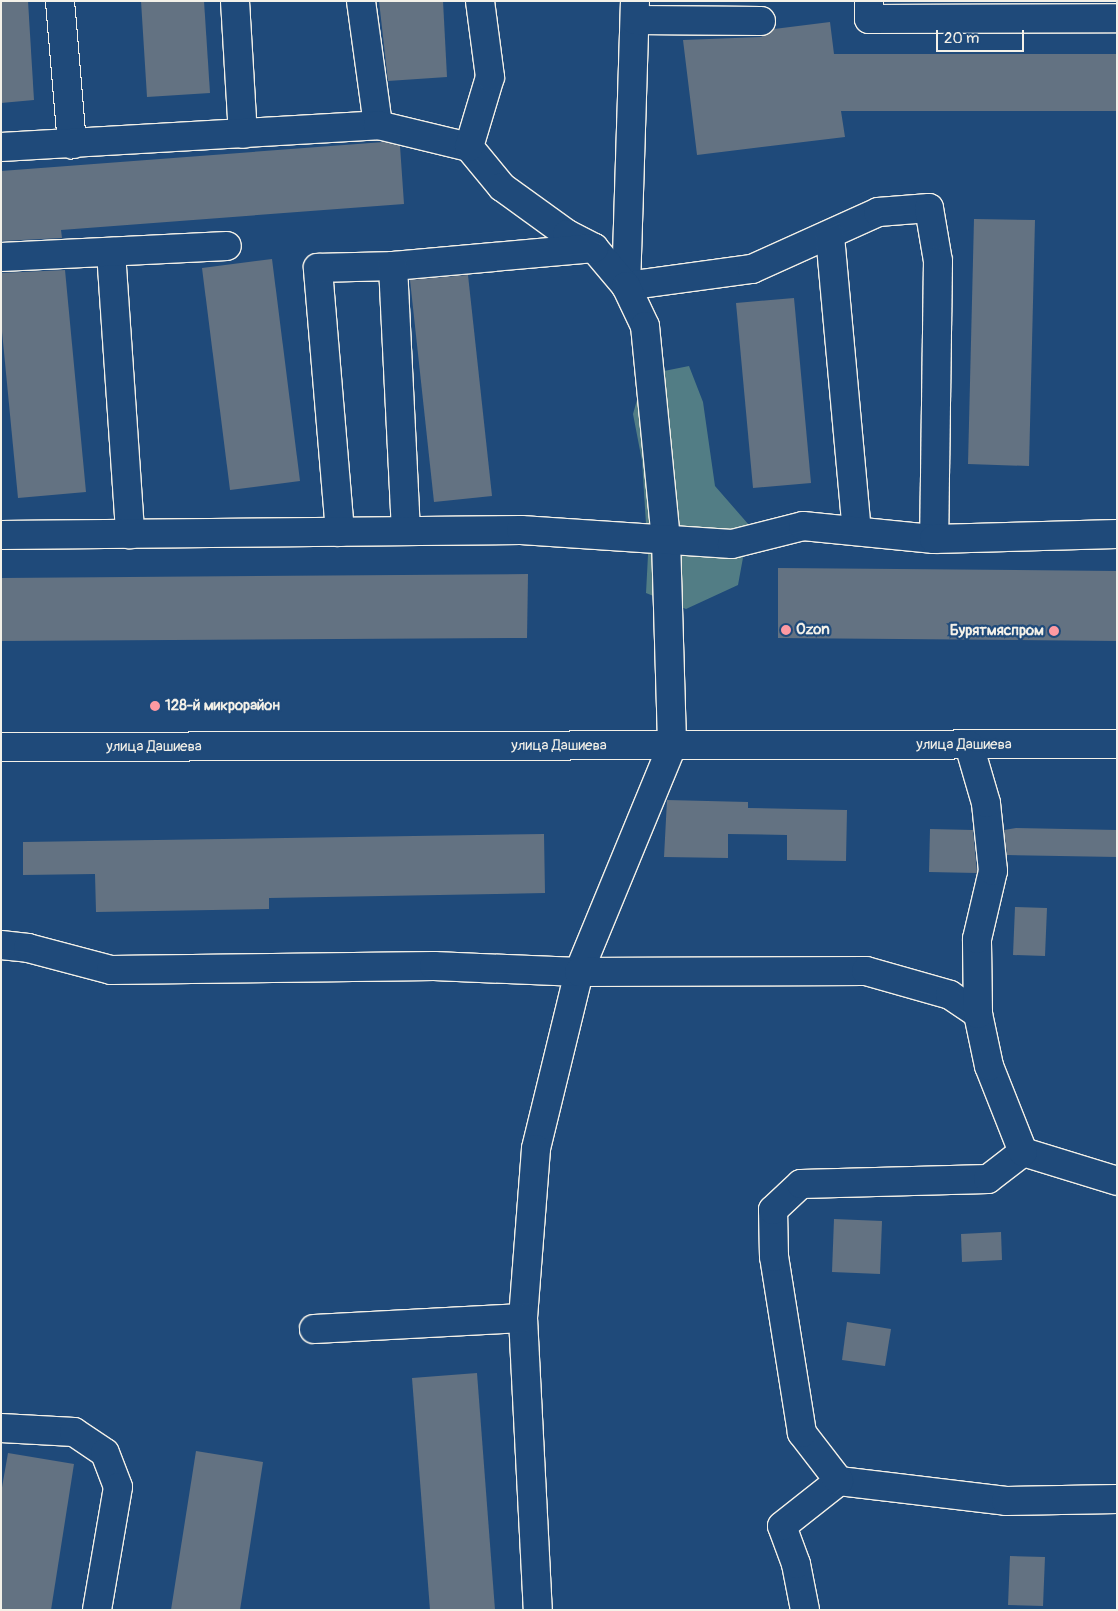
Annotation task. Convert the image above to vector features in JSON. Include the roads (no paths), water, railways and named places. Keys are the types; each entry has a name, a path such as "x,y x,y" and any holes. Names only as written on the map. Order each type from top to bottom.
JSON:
{"street":[{"path":"60,1 72,144"},
{"path":"235,1 243,134"},
{"path":"362,1 378,125"},
{"path":"469,147 490,77 480,1"},
{"path":"869,1 869,19 1117,18"},
{"path":"626,286 635,10 761,21"},
{"path":"1,147 378,125 469,147 502,187 567,234 594,248 626,286 645,326 666,540 672,746 579,972 536,1149 523,1318 538,1610"},
{"path":"626,286 752,269 830,236 878,212 929,208 938,261 934,539"},
{"path":"830,236 857,531"},
{"path":"1,257 227,246"},
{"path":"340,532 318,268 393,266 594,248"},
{"path":"111,252 130,534"},
{"path":"393,266 406,531"},
{"path":"1,535 521,530 732,544 804,526 934,539 1117,534"},
{"name":"улица Дашиева","path":"1,747 1117,744"},
{"path":"968,745 986,803 993,871 977,939 978,1014 989,1066 1023,1152"},
{"path":"1,945 28,948 111,970 434,966 579,972 866,971 950,995 978,1014"},
{"path":"1023,1152 1117,1181"},
{"path":"839,1481 802,1433 774,1257 773,1210 801,1184 988,1180 1023,1152"},
{"path":"314,1329 523,1318"},
{"path":"1,1428 74,1432 105,1453 118,1487 97,1610"},
{"path":"805,1610 796,1564 782,1526 839,1481 1006,1501 1117,1499"}],"place":[{"name":"Ozon","path":"786,630"},
{"name":"Бурятмяспром","path":"1054,631"},
{"name":"128-й микрорайон","path":"155,706"}]}
